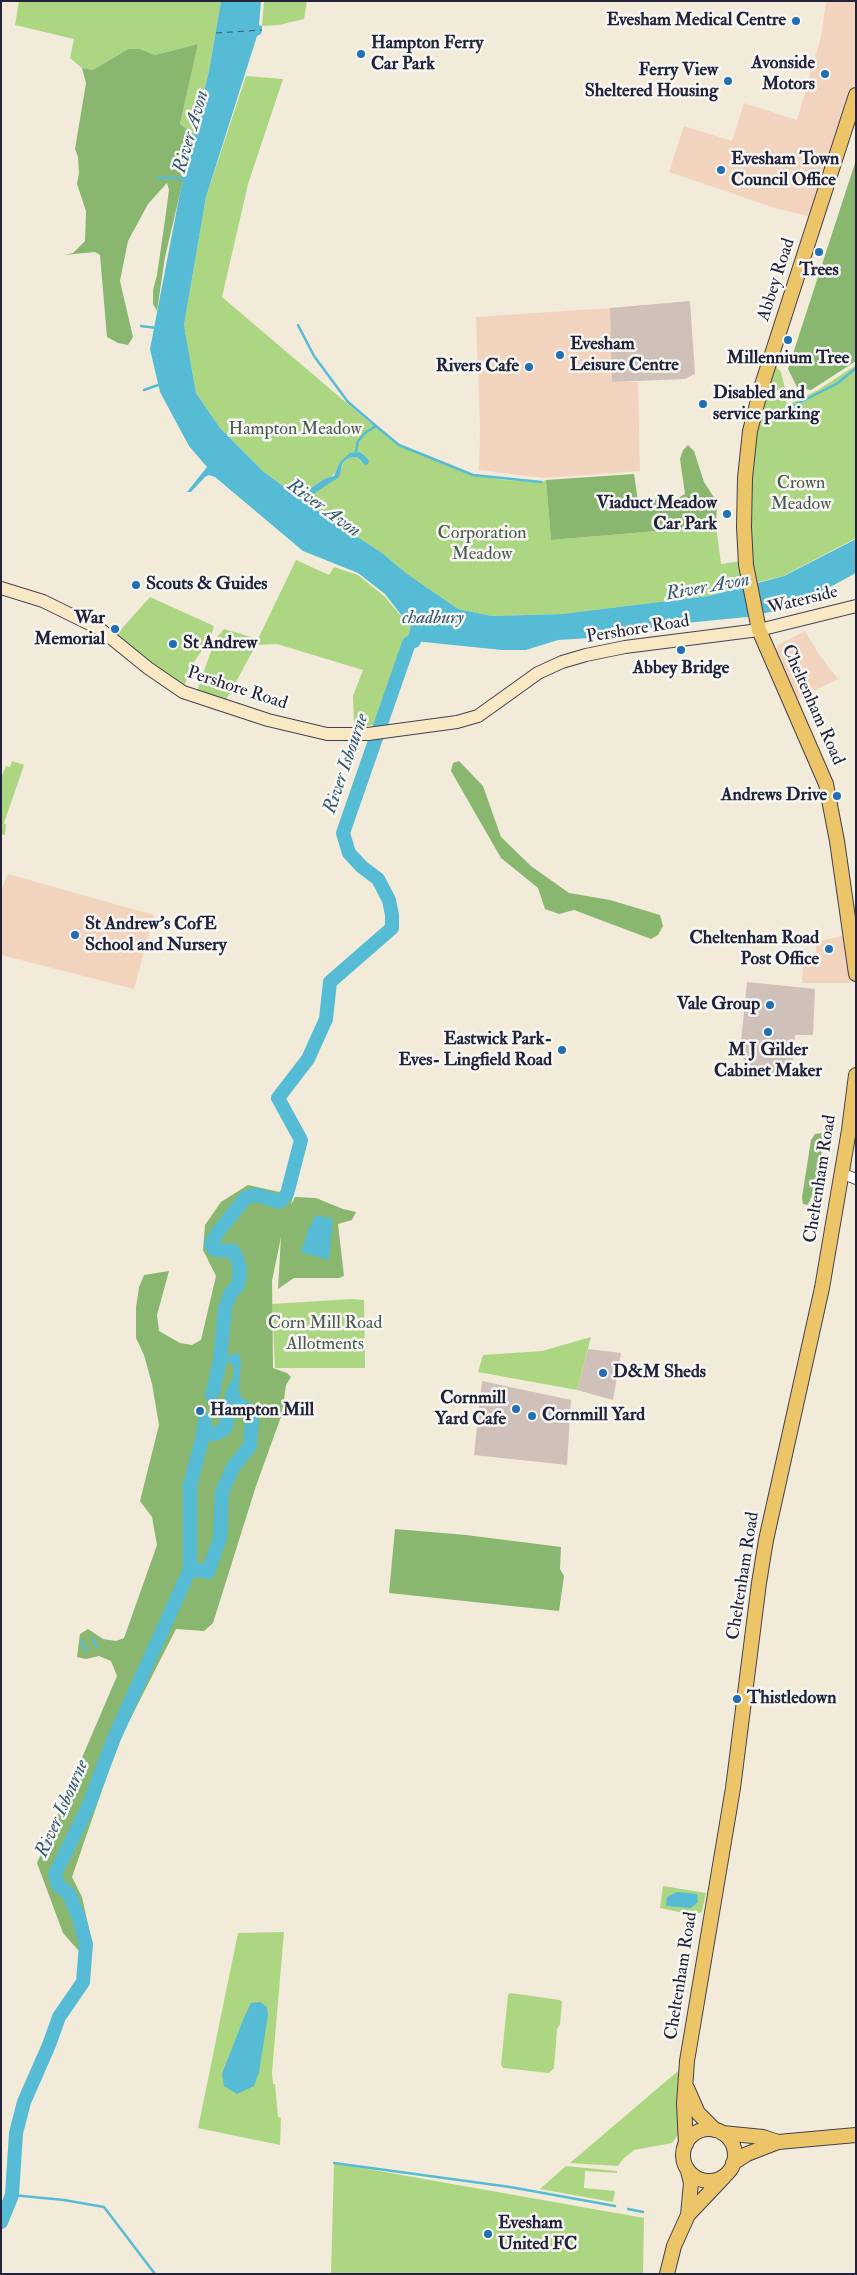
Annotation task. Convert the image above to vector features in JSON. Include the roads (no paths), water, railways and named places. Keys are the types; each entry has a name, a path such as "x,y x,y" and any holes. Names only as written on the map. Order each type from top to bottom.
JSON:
{"main road":[{"name":"Abbey Road","path":"759,628 746,564 744,527 744,478 750,431 767,371 856,95"},
{"name":"Pershore Road","path":"1,588 43,600 93,625 174,687 193,696 268,720 327,734 368,734 457,722 478,716 538,673 562,662 586,655 635,646 759,628"},
{"name":"Waterside","path":"759,628 856,606"},
{"name":"Cheltenham Road","path":"759,628 826,784 856,974"},
{"name":"Cheltenham Road","path":"686,2144 684,2104 687,2061 733,1788 766,1540 822,1288 849,1130 856,1075"},
{"name":"Cheltenham Road","path":"686,2085 698,2113 718,2132"},
{"path":"688,2215 691,2183 684,2161 686,2144 694,2134 700,2131 718,2132 763,2137 778,2142"},
{"path":"667,2274 674,2246 688,2215 729,2169 733,2146 718,2132"},
{"path":"688,2171 694,2176 710,2181 729,2169 747,2154 778,2142 856,2135"}],"street":[{"path":"841,1173 856,1179"}],"water":[{"name":"chadbury","path":"221,1 261,1 259,25 262,26 262,30 261,34 257,36 206,197 184,325 196,393 220,428 264,472 298,497 324,479 334,476 340,462 350,453 359,452 369,461 368,464 365,465 357,457 349,458 343,462 339,477 303,501 382,553 406,573 458,609 492,616 561,614 709,596 784,576 856,539 856,573 793,607 747,617 675,624 589,638 558,640 526,650 502,650 414,641 412,629 385,594 358,573 303,551 215,477 209,475 205,477 191,492 187,492 207,467 189,446 160,392 150,349 180,193 209,71"},
{"path":"316,1215 333,1219 329,1260 301,1252 309,1228"},
{"path":"235,1353 240,1355 241,1362 238,1396 245,1405 243,1410 228,1420 224,1418 225,1393 233,1378 234,1369 232,1363 220,1360"},
{"path":"677,1892 697,1894 698,1902 691,1908 666,1906 667,1897"},
{"path":"260,2002 267,2007 268,2015 259,2072 254,2086 237,2094 224,2086 222,2074 251,2003"}],"waterway":[{"name":"River Avon","path":"158,177 186,179"},
{"path":"298,325 314,356 348,402 376,426"},
{"path":"141,326 157,328"},
{"path":"791,407 838,383 856,368"},
{"path":"144,390 161,384"},
{"path":"356,451 358,441 365,433 376,426 399,445 473,475 541,482"},
{"name":"River Isbourne","path":"212,1396 220,1360 225,1308 230,1294 238,1285 240,1272 238,1261 233,1251 215,1250 211,1244 218,1232 246,1197 257,1195 279,1202 287,1194 301,1140 278,1098 308,1059 326,1019 330,982 392,928 389,900 378,879 362,867 349,853 343,833 409,643 414,641 419,625"},
{"path":"190,1569 208,1572 220,1538 222,1492 233,1467 250,1446 252,1421 250,1411 236,1403 233,1394"},
{"name":"River Isbourne","path":"1,2222 12,2195 16,2133 24,2102 59,2017 83,1982 86,1944 79,1918 69,1894 58,1885 55,1874 88,1807 114,1738 190,1569 190,1485 203,1435 215,1434 225,1429 231,1402"},
{"name":"River Isbourne","path":"203,1435 205,1420"},
{"path":"92,1638 97,1647"},
{"path":"82,1641 86,1651"},
{"path":"334,2163 510,2187 615,2206"},
{"path":"12,2195 64,2200 104,2207 155,2274"},
{"path":"628,2209 643,2212"}],"place":[{"name":"Evesham Medical Centre","path":"796,21"},
{"name":"Hampton Ferry Car Park","path":"361,54"},
{"name":"Avonside Motors","path":"825,74"},
{"name":"Ferry View Sheltered Housing","path":"728,81"},
{"name":"Evesham Town Council Office","path":"721,170"},
{"name":"Trees","path":"819,252"},
{"name":"Millennium Tree","path":"788,340"},
{"name":"Evesham Leisure Centre","path":"560,355"},
{"name":"Rivers Cafe","path":"529,367"},
{"name":"Disabled and service parking","path":"703,404"},
{"name":"Viaduct Meadow Car Park","path":"727,514"},
{"name":"Scouts & Guides","path":"136,585"},
{"name":"War Memorial","path":"115,629"},
{"name":"St Andrew","path":"173,644"},
{"name":"Abbey Bridge","path":"681,650"},
{"name":"Andrews Drive","path":"837,796"},
{"name":"St Andrew's CofE School and Nursery","path":"75,935"},
{"name":"Cheltenham Road Post Office","path":"829,949"},
{"name":"Vale Group","path":"770,1005"},
{"name":"M J Gilder Cabinet Maker","path":"768,1032"},
{"name":"Eastwick Park- Eves- Lingfield Road","path":"562,1050"},
{"name":"D&M Sheds","path":"603,1373"},
{"name":"Cornmill Yard Cafe","path":"516,1409"},
{"name":"Hampton Mill","path":"200,1411"},
{"name":"Cornmill Yard","path":"532,1416"},
{"name":"Thistledown","path":"737,1699"},
{"name":"Evesham United FC","path":"488,2234"}],"park label":[{"name":"Hampton Meadow","path":"295,430"},
{"name":"Crown Meadow","path":"801,494"},
{"name":"Corporation Meadow","path":"482,544"},
{"name":"Corn Mill Road Allotments","path":"325,1334"}]}
